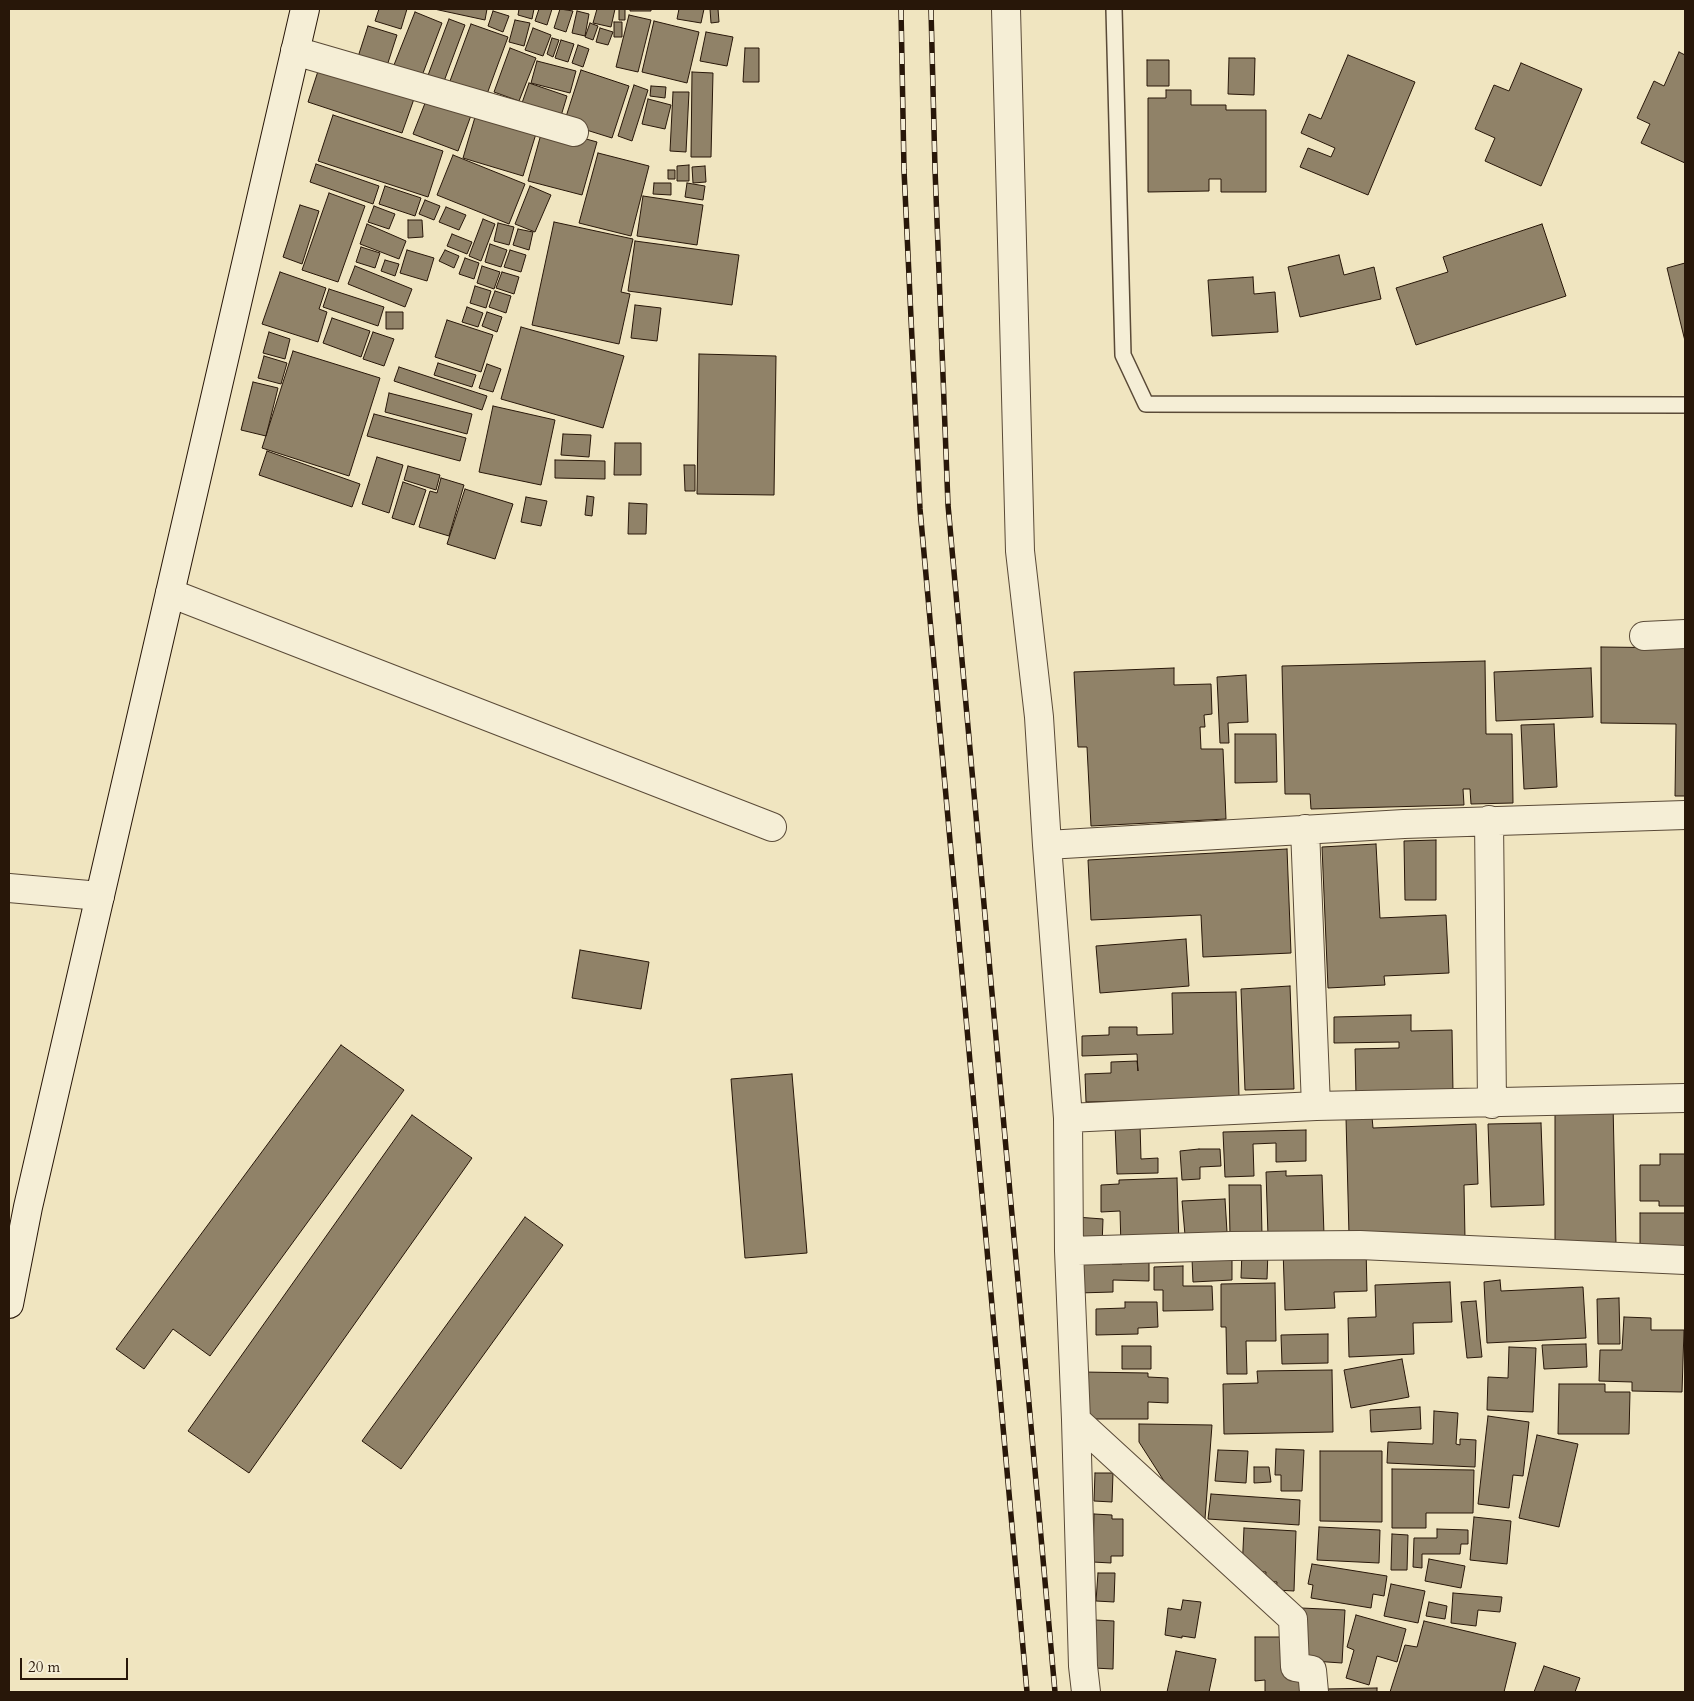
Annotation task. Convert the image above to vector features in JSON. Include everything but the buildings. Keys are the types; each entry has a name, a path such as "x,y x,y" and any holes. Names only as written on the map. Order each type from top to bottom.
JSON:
{"street":[{"path":"9,1304 28,1207 305,9"},
{"path":"1006,9 1020,552 1039,717 1068,1118 1070,1251 1083,1666 1086,1692"},
{"path":"295,51 574,132"},
{"path":"170,592 772,827"},
{"path":"1644,636 1685,634"},
{"path":"1047,845 1490,820 1685,815"},
{"path":"1490,820 1492,1104"},
{"path":"1305,829 1316,1106"},
{"path":"9,888 100,896"},
{"path":"1068,1118 1316,1106 1492,1104 1685,1098"},
{"path":"1070,1251 1231,1246 1360,1245 1685,1260"},
{"path":"1076,1420 1293,1619 1295,1667 1312,1670 1314,1692"}],"lane":[{"path":"1114,9 1124,355 1146,404 1685,405"}],"railway":[{"path":"901,9 904,170 920,509 1027,1692"},
{"path":"931,9 948,505 1055,1692"}]}
